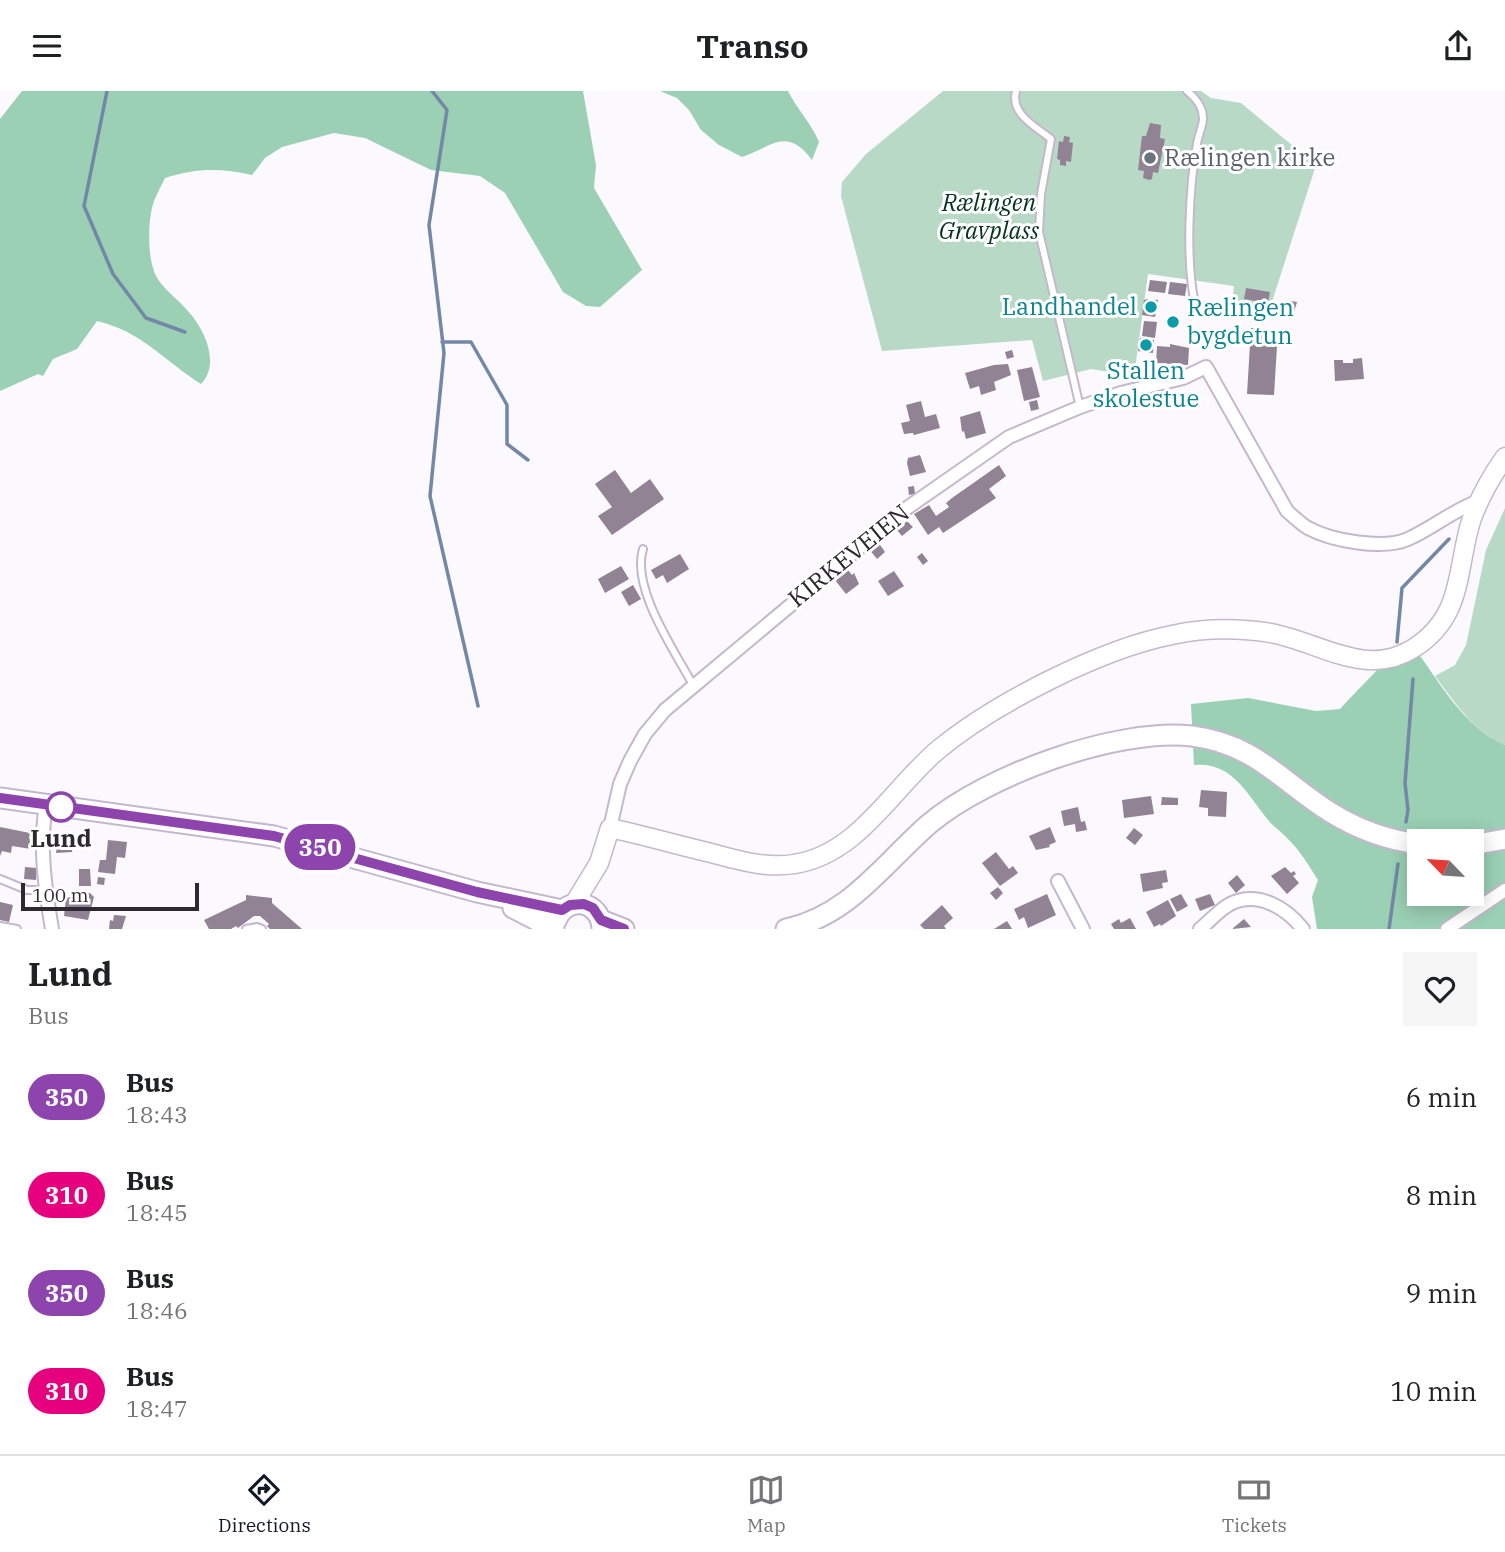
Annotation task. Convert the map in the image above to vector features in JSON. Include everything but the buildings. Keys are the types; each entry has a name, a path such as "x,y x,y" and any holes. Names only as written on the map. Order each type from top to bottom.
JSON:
{"main road":[{"path":"786,929 812,921 849,901 932,822 979,792 1018,773 1072,753 1137,738 1190,736 1231,746 1270,767 1318,805 1351,824 1385,837 1407,842"},
{"path":"0,798 274,836 477,892 586,914 624,929"},
{"path":"1484,843 1505,839"},
{"path":"477,892 554,929 556,919 586,914"}],"street":[{"name":"KIRKEVEIEN","path":"586,914 620,784 636,748 653,723 693,685 906,508 1009,437 1080,407 1183,377 1206,367 1287,511 1307,527 1332,538 1381,544 1406,540 1463,506 1479,501"},
{"path":"610,828 757,864 780,866 802,863 823,855 852,837 926,760 970,726 1056,678 1138,644 1186,632 1245,630 1288,637 1356,659 1381,660 1399,656 1429,637 1448,614 1456,593 1468,533 1479,501 1505,457"},
{"path":"46,805 41,848 51,929"},
{"path":"1058,881 1083,929"},
{"path":"1447,929 1505,890"},
{"path":"1200,929 1228,905 1258,900 1276,905 1293,917 1303,929"}],"lane":[{"path":"1016,91 1014,104 1020,114 1051,139 1041,194 1039,232 1080,407"},
{"path":"1187,91 1197,100 1203,116 1197,142 1189,270 1194,299"},
{"path":"643,549 639,561 645,592 693,685"},
{"path":"0,879 27,890 45,890"},
{"path":"0,926 17,929"},
{"path":"246,929 262,929"}],"green space":[{"path":"22,91 583,91 596,165 594,188 642,270 600,307 586,306 563,292 505,193 480,176 431,170 365,138 334,133 282,147 265,158 252,175 209,170 165,178 154,200 151,215 151,261 158,280 193,317 204,336 210,366 201,384 140,339 97,321 77,349 53,359 43,376 38,374 0,391 0,119"},
{"path":"660,91 788,91 819,142 812,160 803,150 786,141 742,157 719,145 701,130 689,110 677,98"},
{"name":"Rælingen Gravplass","path":"943,91 1201,91 1211,98 1241,103 1316,165 1270,308 1232,304 1234,286 1148,274 1134,376 1091,369 1043,381 1032,340 882,351 841,196 842,182 866,154"},
{"path":"1505,508 1505,745 1474,724 1435,676 1455,665 1466,645 1486,550"},
{"path":"1400,643 1413,646 1464,715 1490,737 1505,745 1505,929 1317,929 1312,897 1318,880 1301,854 1229,774 1208,765 1194,765 1191,704 1248,698 1316,711 1340,709"}],"waterway":[{"path":"107,91 84,206 113,274 146,318 185,332"},
{"path":"432,91 447,110 429,225 444,353 430,496 478,706"},
{"path":"442,342 471,342 507,405 507,444 528,460"},
{"path":"1397,642 1402,588 1449,539"},
{"path":"1406,822 1408,810 1405,783 1413,679"},
{"path":"1389,929 1398,864"}],"bus line":[{"name":"350","path":"0,798 274,836 477,892 540,906 562,910 570,905 584,904 593,908 601,920 624,929"}],"place":[{"name":"Rælingen kirke","path":"1150,158"},
{"name":"Landhandel","path":"1151,307"},
{"name":"Rælingen bygdetun","path":"1173,322"},
{"name":"Stallen skolestue","path":"1146,345"},
{"name":"Lund","path":"61,807"}]}
